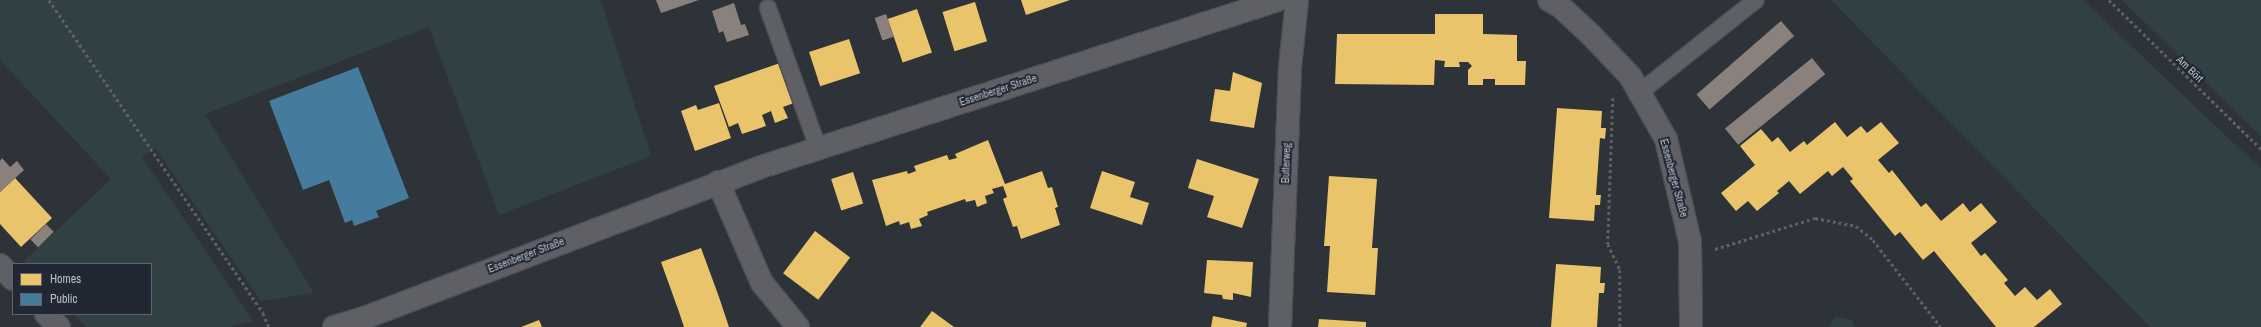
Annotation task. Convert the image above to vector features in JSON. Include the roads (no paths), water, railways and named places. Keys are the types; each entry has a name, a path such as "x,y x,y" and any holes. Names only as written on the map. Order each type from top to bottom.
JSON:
{"street":[{"name":"Essenberger Straße","path":"334,327 364,318 718,182 818,148 1278,0"},
{"name":"Butterweg","path":"1280,327 1290,67 1297,0"},
{"name":"Essenberger Straße","path":"1549,0 1561,7 1591,35 1630,76 1666,139 1690,242 1691,327"},
{"path":"718,182 762,283 798,327"},
{"path":"0,265 12,278"},
{"path":"47,315 59,327"}],"lane":[{"path":"1639,93 1756,0"},
{"path":"768,8 818,148"}]}
